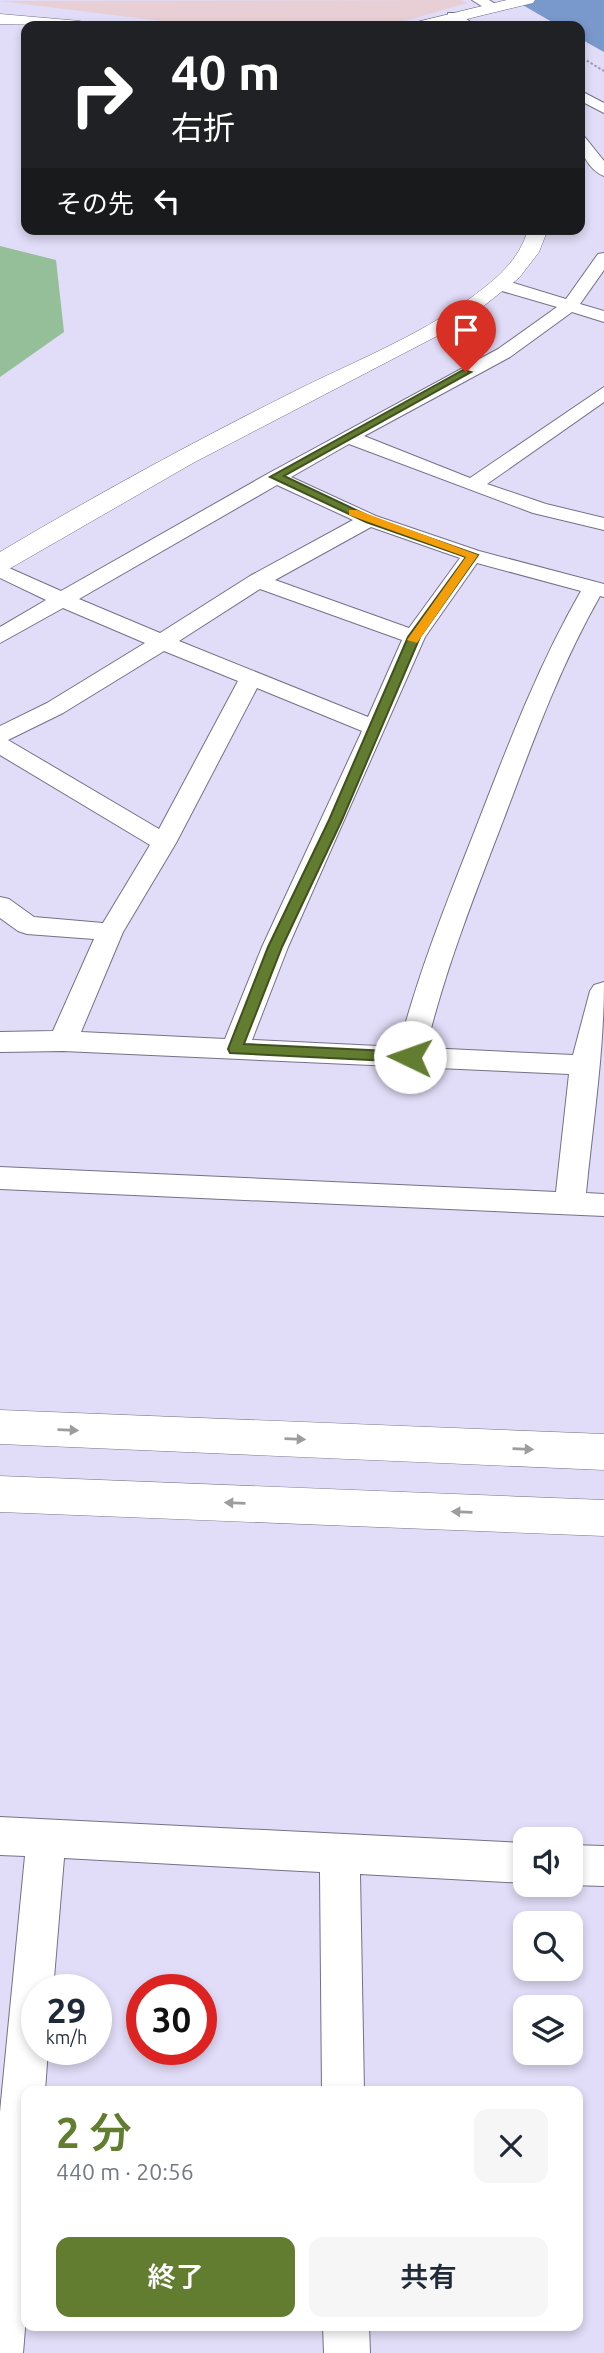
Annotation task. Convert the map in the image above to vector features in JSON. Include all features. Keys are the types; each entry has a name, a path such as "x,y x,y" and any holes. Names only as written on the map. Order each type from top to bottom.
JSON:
{"street":[{"path":"436,21 490,4 527,0"},
{"path":"453,16 461,21"},
{"path":"0,19 23,21"},
{"path":"585,98 603,109"},
{"path":"585,111 603,109"},
{"path":"585,147 604,171"},
{"path":"0,563 100,503 424,335 501,285 522,261 537,235"},
{"path":"0,636 275,477 504,353 570,306 604,258"},
{"path":"501,285 604,317"},
{"path":"472,486 604,393"},
{"path":"348,437 472,486 540,509 604,524"},
{"path":"275,477 369,520 472,555 599,590 563,642 526,729 430,978 410,1057"},
{"path":"0,735 55,708 258,581 369,520"},
{"path":"235,1049 275,947 414,637 472,555"},
{"path":"0,570 62,600 375,728"},
{"path":"258,581 414,637"},
{"path":"62,1041 110,932 164,843 251,678"},
{"path":"0,745 164,843"},
{"path":"0,905 27,925 110,932"},
{"path":"570,1203 584,1065 604,991"},
{"path":"0,1042 62,1041 584,1065"},
{"path":"0,1178 604,1205"},
{"path":"0,1427 604,1452"},
{"path":"0,1494 604,1518"},
{"path":"0,1836 513,1862"},
{"path":"24,2086 47,1838"},
{"path":"340,1853 343,2086"},
{"path":"583,1865 604,1866"},
{"path":"0,2353 21,2123"},
{"path":"346,2331 347,2353"}],"path":[{"path":"585,60 604,71"}],"shaded area":[{"path":"461,0 468,3 405,21 161,21 0,1"}],"green space":[{"path":"0,246 56,260 64,332 0,377"}],"water":[{"path":"514,0 604,0 604,52 585,41 585,21 550,21"}],"slow traffic":[{"path":"353,512 472,555 413,640"}],"route":[{"path":"410,1057 235,1049 275,947 335,820 414,637 472,555 369,520 275,477 466,372"}]}
